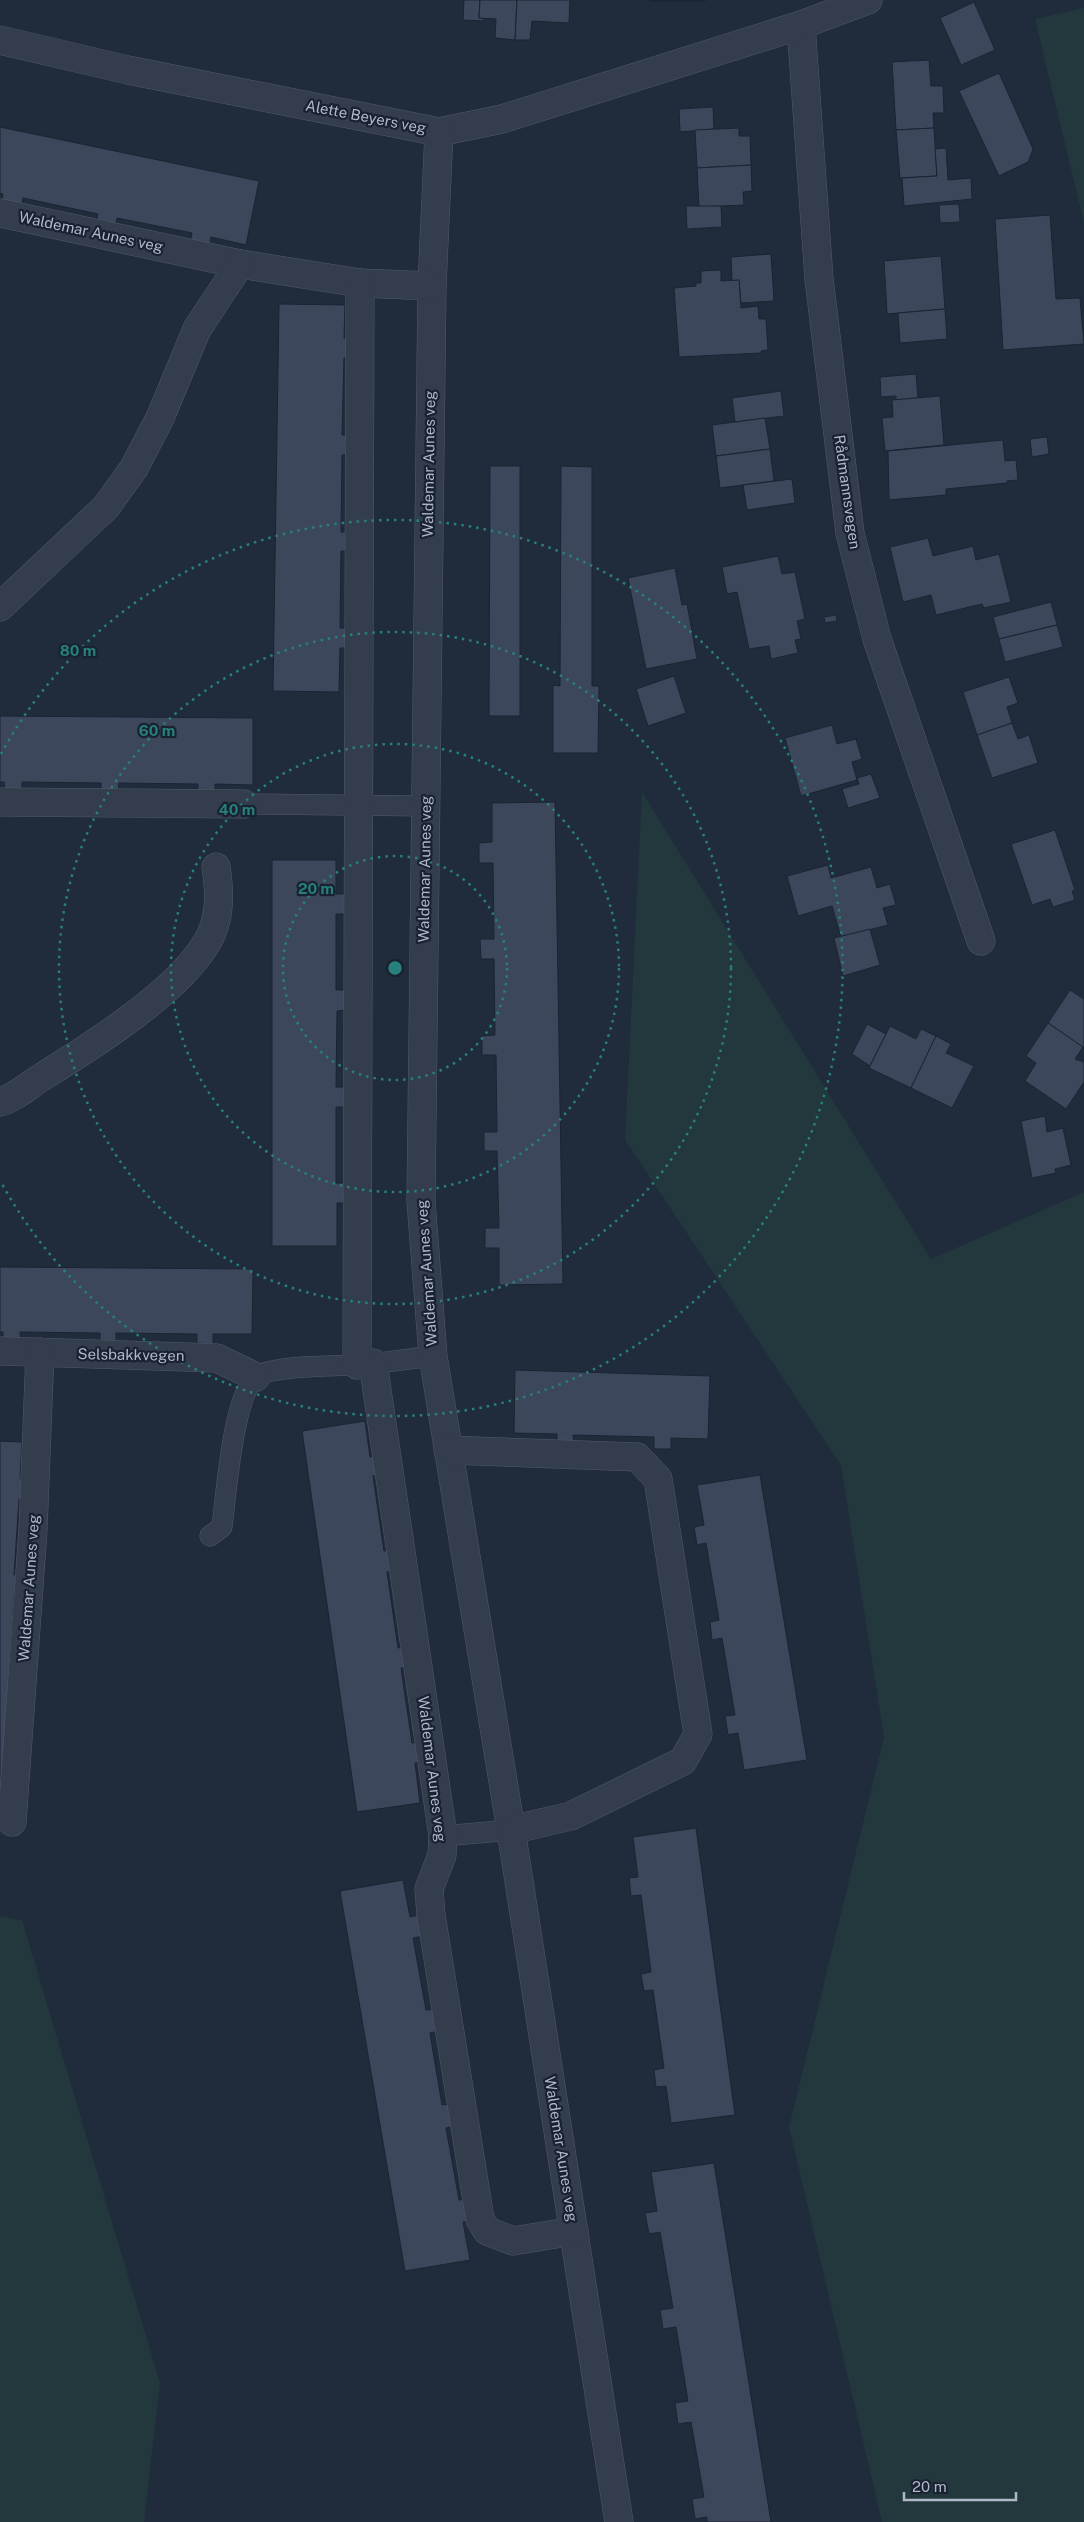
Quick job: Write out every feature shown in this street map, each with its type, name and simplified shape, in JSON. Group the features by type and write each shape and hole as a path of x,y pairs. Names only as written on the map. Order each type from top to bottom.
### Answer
{"street":[{"name":"Alette Beyers veg","path":"0,40 128,70 439,132 502,119 801,25 868,0"},
{"name":"Rådmannsvegen","path":"801,25 819,279 850,533 877,639 981,941"},
{"name":"Waldemar Aunes veg","path":"439,132 432,286 421,1201 433,1356 511,1830 619,2522"},
{"name":"Waldemar Aunes veg","path":"0,213 240,264 360,283 432,286"},
{"path":"0,607 106,507 134,468 160,418 197,330 240,264"},
{"name":"Waldemar Aunes veg","path":"360,283 357,806 365,1364 443,1836 442,1855 429,1889 430,1915 480,2219 487,2231 514,2241 574,2230"},
{"path":"0,802 244,804"},
{"path":"0,1102 101,1040 174,982 206,943 216,919 220,894 216,867"},
{"name":"Selsbakkvegen","path":"0,1352 217,1358 256,1377"},
{"name":"Waldemar Aunes veg","path":"12,1822 33,1530 40,1352"},
{"path":"448,1450 636,1457 658,1479 698,1734 682,1761 571,1816 511,1830"}],"lane":[{"path":"244,804 425,806"},
{"path":"210,1536 222,1527 234,1436 245,1392 256,1377 274,1370 365,1364 433,1356"},
{"path":"443,1836 511,1830"}],"green space":[{"path":"1084,8 1084,223 1035,19"},
{"path":"642,792 931,1259 1084,1192 1084,2522 882,2522 789,2127 884,1737 841,1465 625,1140"},
{"path":"0,1916 22,1920 160,2383 144,2522 0,2522"}],"building":[{"path":"464,0 480,0 479,18 484,18 483,21 463,20"},
{"path":"480,0 517,0 515,40 495,38 496,19 479,18"},
{"path":"517,0 570,0 569,23 532,21 530,40 515,40"},
{"path":"705,0 705,1 650,1"},
{"path":"974,2 995,50 961,65 940,18"},
{"path":"929,60 931,86 943,86 944,113 933,113 934,128 896,130 892,62"},
{"path":"999,73 1033,149 1028,162 999,176 959,91"},
{"path":"713,107 714,129 680,132 679,109"},
{"path":"0,127 259,181 246,245 211,237 209,248 190,244 192,233 117,218 115,228 96,224 98,214 23,198 21,208 1,204 3,194 0,193"},
{"path":"739,128 739,136 750,136 751,165 697,168 695,130"},
{"path":"934,128 937,176 900,178 896,130"},
{"path":"946,148 948,180 971,178 972,199 904,206 902,178 937,176 935,149"},
{"path":"751,165 752,191 743,192 744,205 699,207 697,168"},
{"path":"959,204 960,222 940,223 939,205"},
{"path":"686,206 721,206 722,227 687,229"},
{"path":"1050,215 1056,299 1080,298 1084,344 1003,350 995,219"},
{"path":"771,254 774,301 741,303 739,280 732,281 731,257"},
{"path":"941,256 945,309 887,314 884,261"},
{"path":"721,270 721,281 739,280 741,308 758,306 759,319 766,319 768,350 761,351 761,353 679,357 674,288 696,286 696,283 701,283 701,271"},
{"path":"279,304 345,305 344,338 355,339 355,358 344,358 342,435 354,435 354,455 342,455 341,532 352,532 352,552 341,551 340,628 351,628 350,648 340,648 339,692 273,691"},
{"path":"945,309 947,339 900,343 898,313"},
{"path":"916,374 918,398 896,400 896,396 881,397 880,377"},
{"path":"781,391 784,416 735,422 732,398"},
{"path":"940,396 944,445 885,451 882,418 893,417 892,400"},
{"path":"765,418 770,449 716,456 712,425"},
{"path":"1047,437 1049,454 1032,457 1030,439"},
{"path":"1003,440 1005,461 1016,460 1018,480 1007,481 1007,483 946,489 946,495 889,500 888,451"},
{"path":"770,449 774,481 720,488 716,456"},
{"path":"490,466 520,466 520,716 489,716"},
{"path":"561,466 592,467 592,686 599,686 598,753 553,753 553,685 560,686"},
{"path":"792,479 795,503 747,510 743,485"},
{"path":"928,538 933,556 973,546 976,560 999,554 1011,602 984,608 982,604 936,615 931,595 903,602 890,547"},
{"path":"778,556 782,574 795,572 805,619 797,621 801,639 795,640 798,653 771,659 769,646 749,649 737,592 727,594 722,567"},
{"path":"675,568 682,605 687,604 697,659 646,669 628,578"},
{"path":"1051,602 1057,625 999,639 993,617"},
{"path":"836,615 837,621 825,623 824,617"},
{"path":"1057,625 1063,647 1005,662 999,639"},
{"path":"674,676 686,713 648,726 636,689"},
{"path":"1009,677 1018,703 1007,707 1012,723 977,735 963,692"},
{"path":"0,716 253,718 253,785 215,784 215,794 198,794 198,784 119,783 118,792 101,792 101,783 22,782 22,792 5,791 4,782 0,782"},
{"path":"1012,723 1018,739 1029,735 1038,763 992,778 977,735"},
{"path":"832,725 837,744 856,739 862,759 852,762 857,780 801,796 785,738"},
{"path":"871,774 880,798 848,808 842,789 859,784 857,778"},
{"path":"555,802 563,1284 499,1285 499,1248 485,1248 485,1228 499,1228 497,1151 484,1151 484,1132 497,1132 496,1055 482,1055 482,1036 495,1035 494,959 481,959 480,939 494,939 493,863 479,863 479,843 492,842 492,803"},
{"path":"1055,830 1075,890 1072,891 1075,900 1053,907 1050,899 1032,905 1011,844"},
{"path":"272,860 336,860 336,894 348,894 348,914 336,914 336,990 348,990 347,1010 337,1011 336,1087 348,1087 348,1107 336,1107 336,1183 348,1183 348,1203 337,1203 337,1246 272,1246"},
{"path":"828,865 831,878 871,867 877,888 890,884 896,905 883,908 888,925 841,937 832,906 798,916 787,876"},
{"path":"870,929 880,965 843,976 834,938"},
{"path":"1070,990 1084,999 1084,1048 1048,1023"},
{"path":"1048,1023 1083,1047 1075,1059 1084,1062 1084,1082 1066,1109 1025,1081 1036,1063 1026,1056"},
{"path":"867,1024 886,1034 870,1066 852,1054"},
{"path":"890,1026 916,1039 921,1029 936,1036 911,1088 869,1068"},
{"path":"936,1036 951,1044 946,1053 974,1066 952,1108 911,1088"},
{"path":"1045,1116 1047,1132 1063,1128 1071,1165 1055,1169 1056,1173 1032,1178 1021,1121"},
{"path":"0,1267 253,1269 252,1334 213,1334 213,1344 197,1343 197,1334 116,1333 116,1343 100,1342 100,1333 20,1332 21,1341 3,1341 3,1332 0,1332"},
{"path":"515,1370 710,1376 708,1439 671,1438 671,1449 654,1449 654,1437 573,1435 574,1446 557,1446 557,1434 514,1433"},
{"path":"365,1421 370,1457 382,1455 385,1475 373,1476 384,1551 395,1550 398,1570 387,1572 398,1648 409,1646 412,1666 401,1668 412,1743 423,1742 426,1761 415,1763 420,1803 357,1812 302,1431"},
{"path":"0,1441 22,1442 20,1479 30,1479 29,1500 19,1499 14,1575 24,1575 22,1596 14,1595 9,1673 16,1673 0,1818"},
{"path":"760,1475 807,1760 744,1770 738,1733 728,1735 725,1716 735,1715 722,1638 712,1640 710,1622 719,1620 706,1543 697,1545 694,1527 704,1525 697,1485"},
{"path":"696,1828 735,2115 671,2123 666,2086 656,2087 654,2070 664,2068 653,1990 644,1991 641,1974 651,1972 641,1895 631,1896 629,1878 638,1877 633,1837"},
{"path":"403,1880 410,1917 419,1915 423,1936 413,1938 426,2010 435,2009 439,2031 430,2033 442,2105 452,2104 456,2126 446,2128 459,2200 468,2199 472,2221 463,2222 470,2260 405,2271 340,1891"},
{"path":"714,2163 771,2522 707,2522 707,2517 695,2519 692,2499 704,2497 691,2422 678,2424 675,2403 688,2401 676,2327 663,2329 660,2310 673,2308 660,2232 649,2234 645,2213 657,2211 651,2172"}]}
